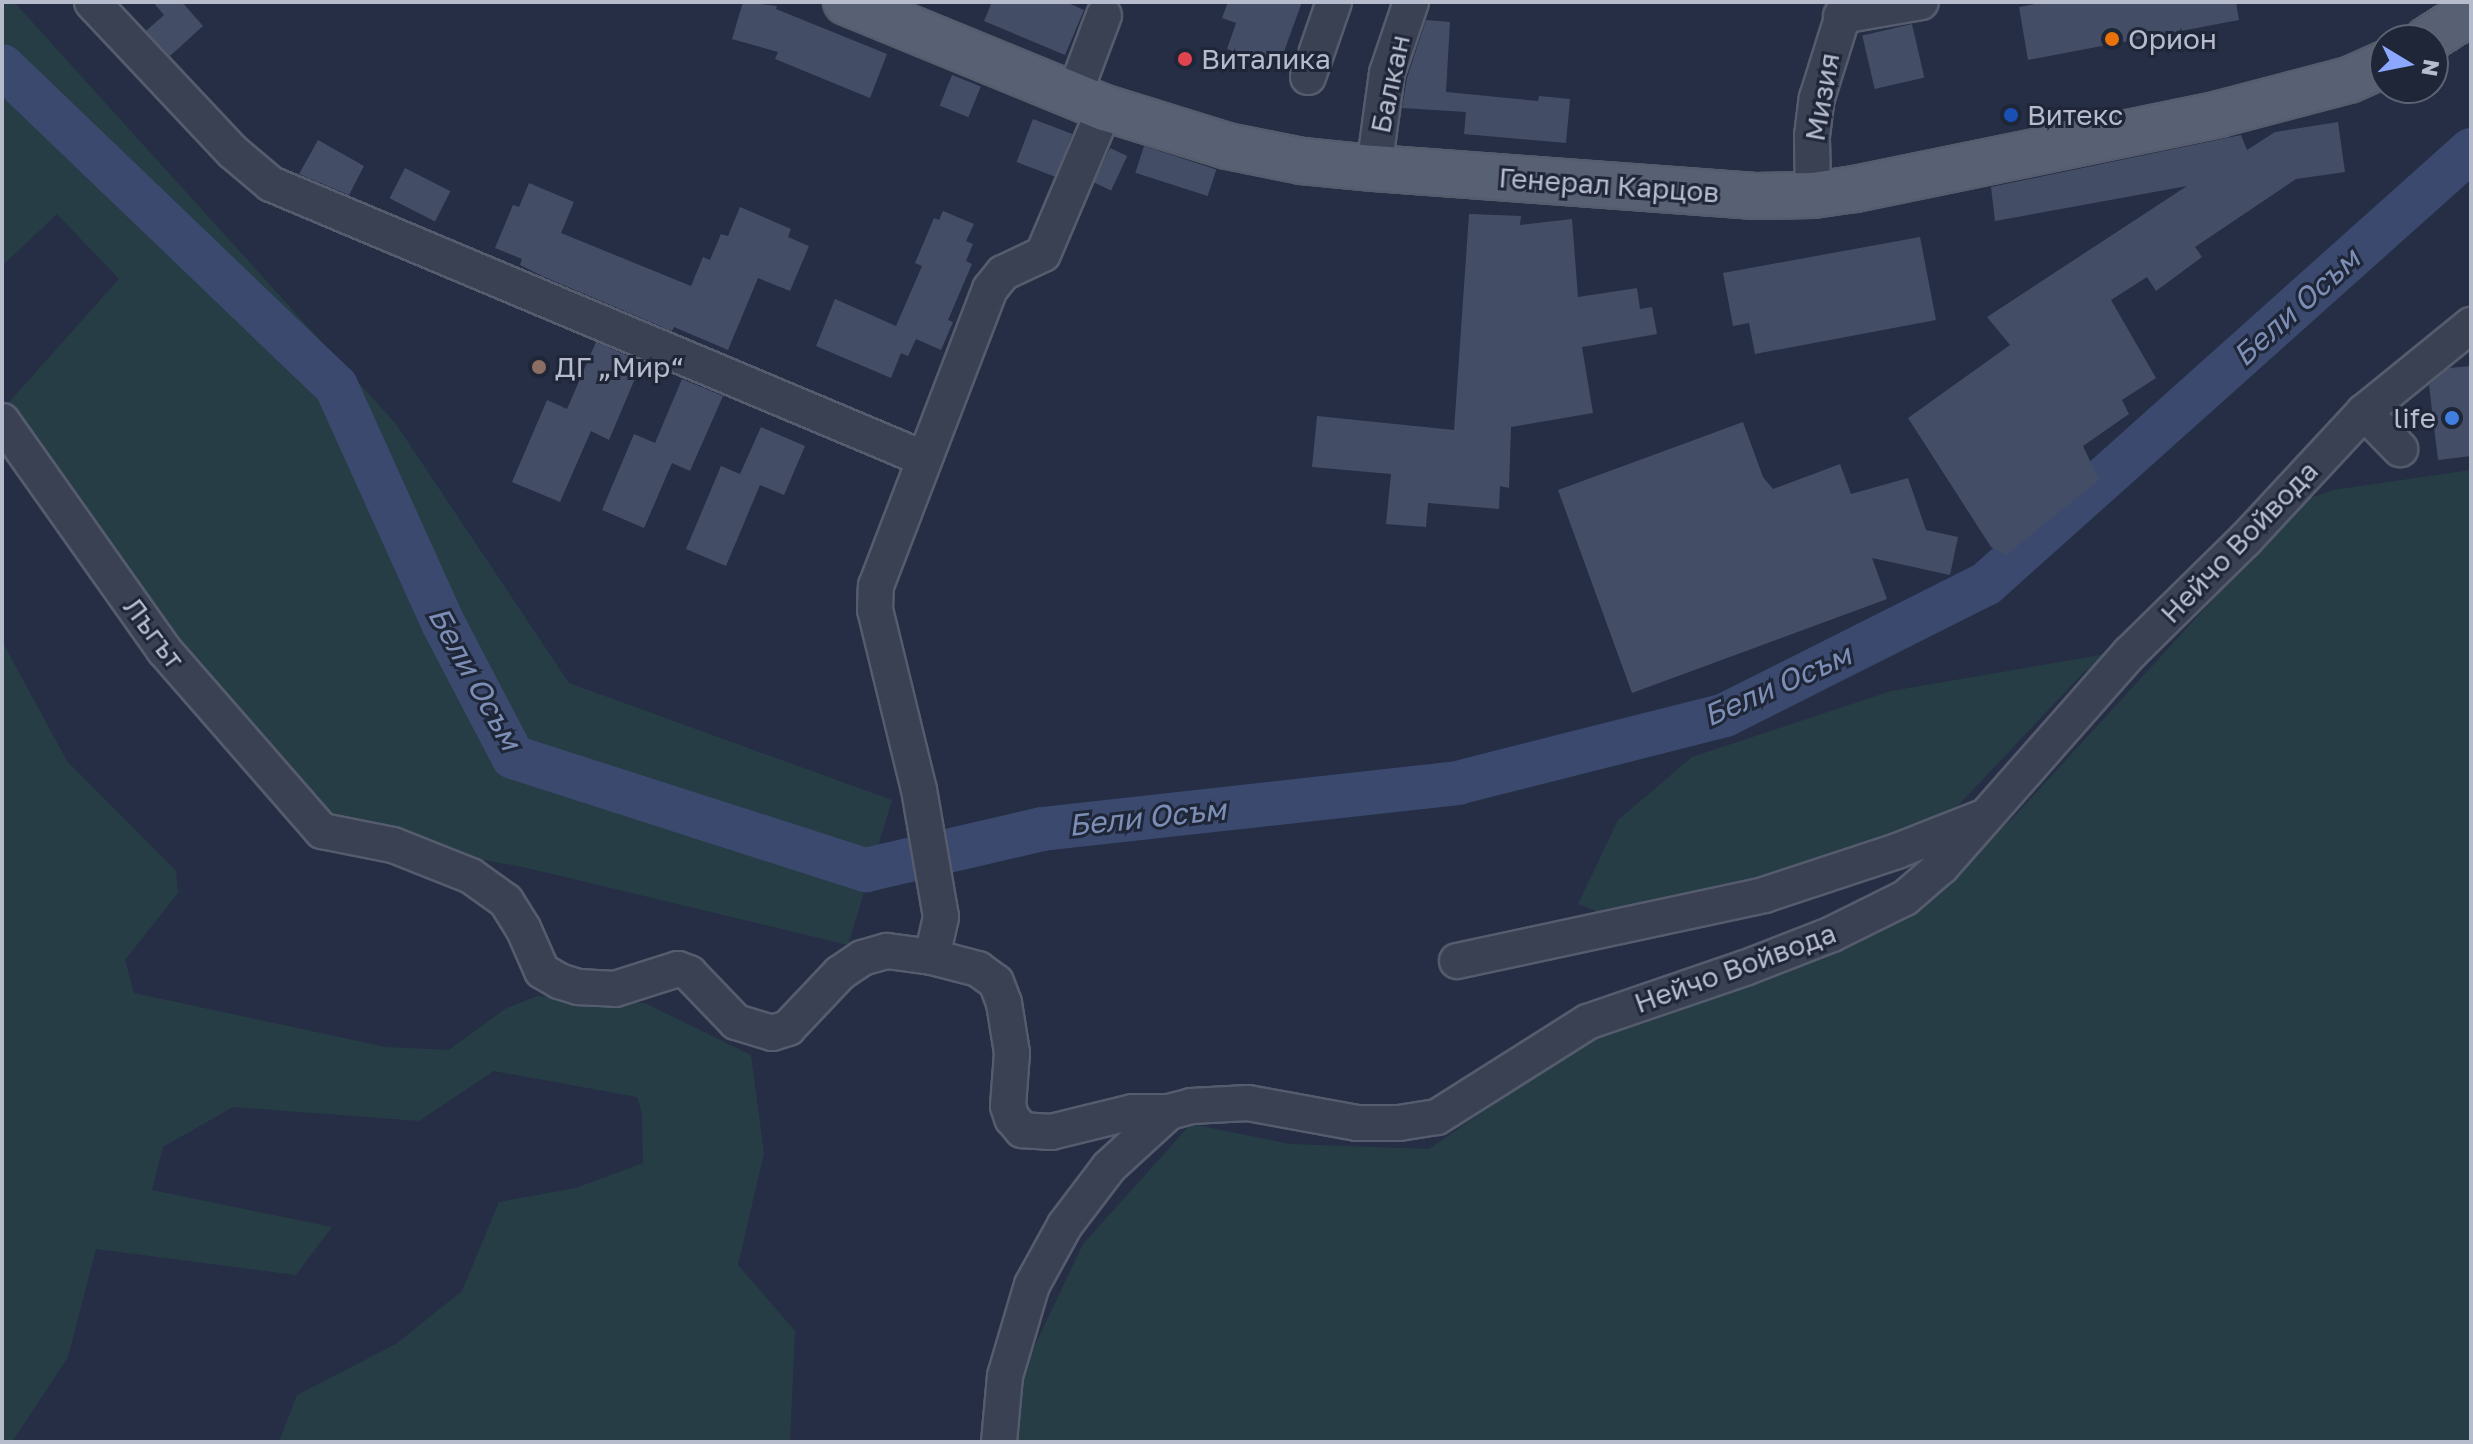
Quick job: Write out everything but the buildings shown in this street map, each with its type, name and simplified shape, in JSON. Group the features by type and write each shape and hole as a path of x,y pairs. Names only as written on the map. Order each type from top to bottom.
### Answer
{"main road":[{"name":"Генерал Карцов","path":"846,2 1090,101 1227,146 1302,161 1374,168 1755,196 1813,195 2269,103 2369,71"}],"street":[{"path":"92,2 233,152 271,184 925,459"},
{"path":"1308,77 1334,2"},
{"name":"Балкан","path":"1374,168 1387,73 1411,2"},
{"path":"1844,9 1921,2"},
{"name":"Мизия","path":"1813,195 1812,136 1817,98 1844,9"},
{"path":"932,957 941,917 891,665 875,610 876,586 990,289 1003,273 1043,254 1090,101 1104,15"},
{"name":"Нейчо Войвода","path":"932,957 978,969 996,982 1004,1003 1012,1053 1008,1106 1012,1118 1022,1130 1051,1132 1133,1112 1169,1112 1191,1106 1248,1103 1357,1123 1399,1123 1437,1117 1587,1022 1774,957 1832,934 1905,898 1942,866 2130,653 2245,540 2364,412 2471,325"},
{"path":"2364,412 2400,449"},
{"name":"Лъгът","path":"2,421 164,650 322,831 393,845 471,876 506,901 523,928 542,971 559,981 579,987 615,989 678,969 689,973 736,1022 772,1033 788,1028 840,973 862,958 887,951 932,957"},
{"path":"1457,961 1764,895 1897,851 1989,815"},
{"path":"999,1442 1005,1376 1032,1285 1065,1225 1109,1167 1169,1112"}],"shaded area":[{"path":"2,2 14,2 396,424 569,683 892,800 848,945 523,867 322,831 2,410 119,279 57,214 2,266"},
{"path":"2471,470 2471,1442 1018,1442 1020,1377 1083,1244 1191,1124 1290,1144 1429,1149 1594,1035 1700,1002 1893,916 2012,819 2303,501 2333,490"},
{"path":"2,641 67,761 176,871 178,893 125,960 134,993 386,1047 449,1050 505,1009 537,996 645,1003 751,1055 764,1153 738,1265 795,1331 790,1442 279,1442 297,1395 396,1344 462,1291 499,1202 576,1188 643,1163 642,1114 637,1097 494,1071 419,1121 233,1107 163,1147 152,1190 332,1227 296,1275 96,1249 68,1357 12,1442 2,1442"},
{"path":"2112,653 2083,673 1918,848 1604,914 1578,904 1618,820 1692,757 1891,691"}],"waterway":[{"name":"Бели Осъм","path":"2,66 336,386 443,623 513,757 866,870 1042,829 1457,783 1725,715 1986,584 2471,150"}],"place":[{"name":"Орион","path":"2112,39"},
{"name":"Виталика","path":"1185,59"},
{"name":"Витекс","path":"2011,115"},
{"name":"ДГ „Мир“","path":"539,367"},
{"name":"life","path":"2452,418"}]}
